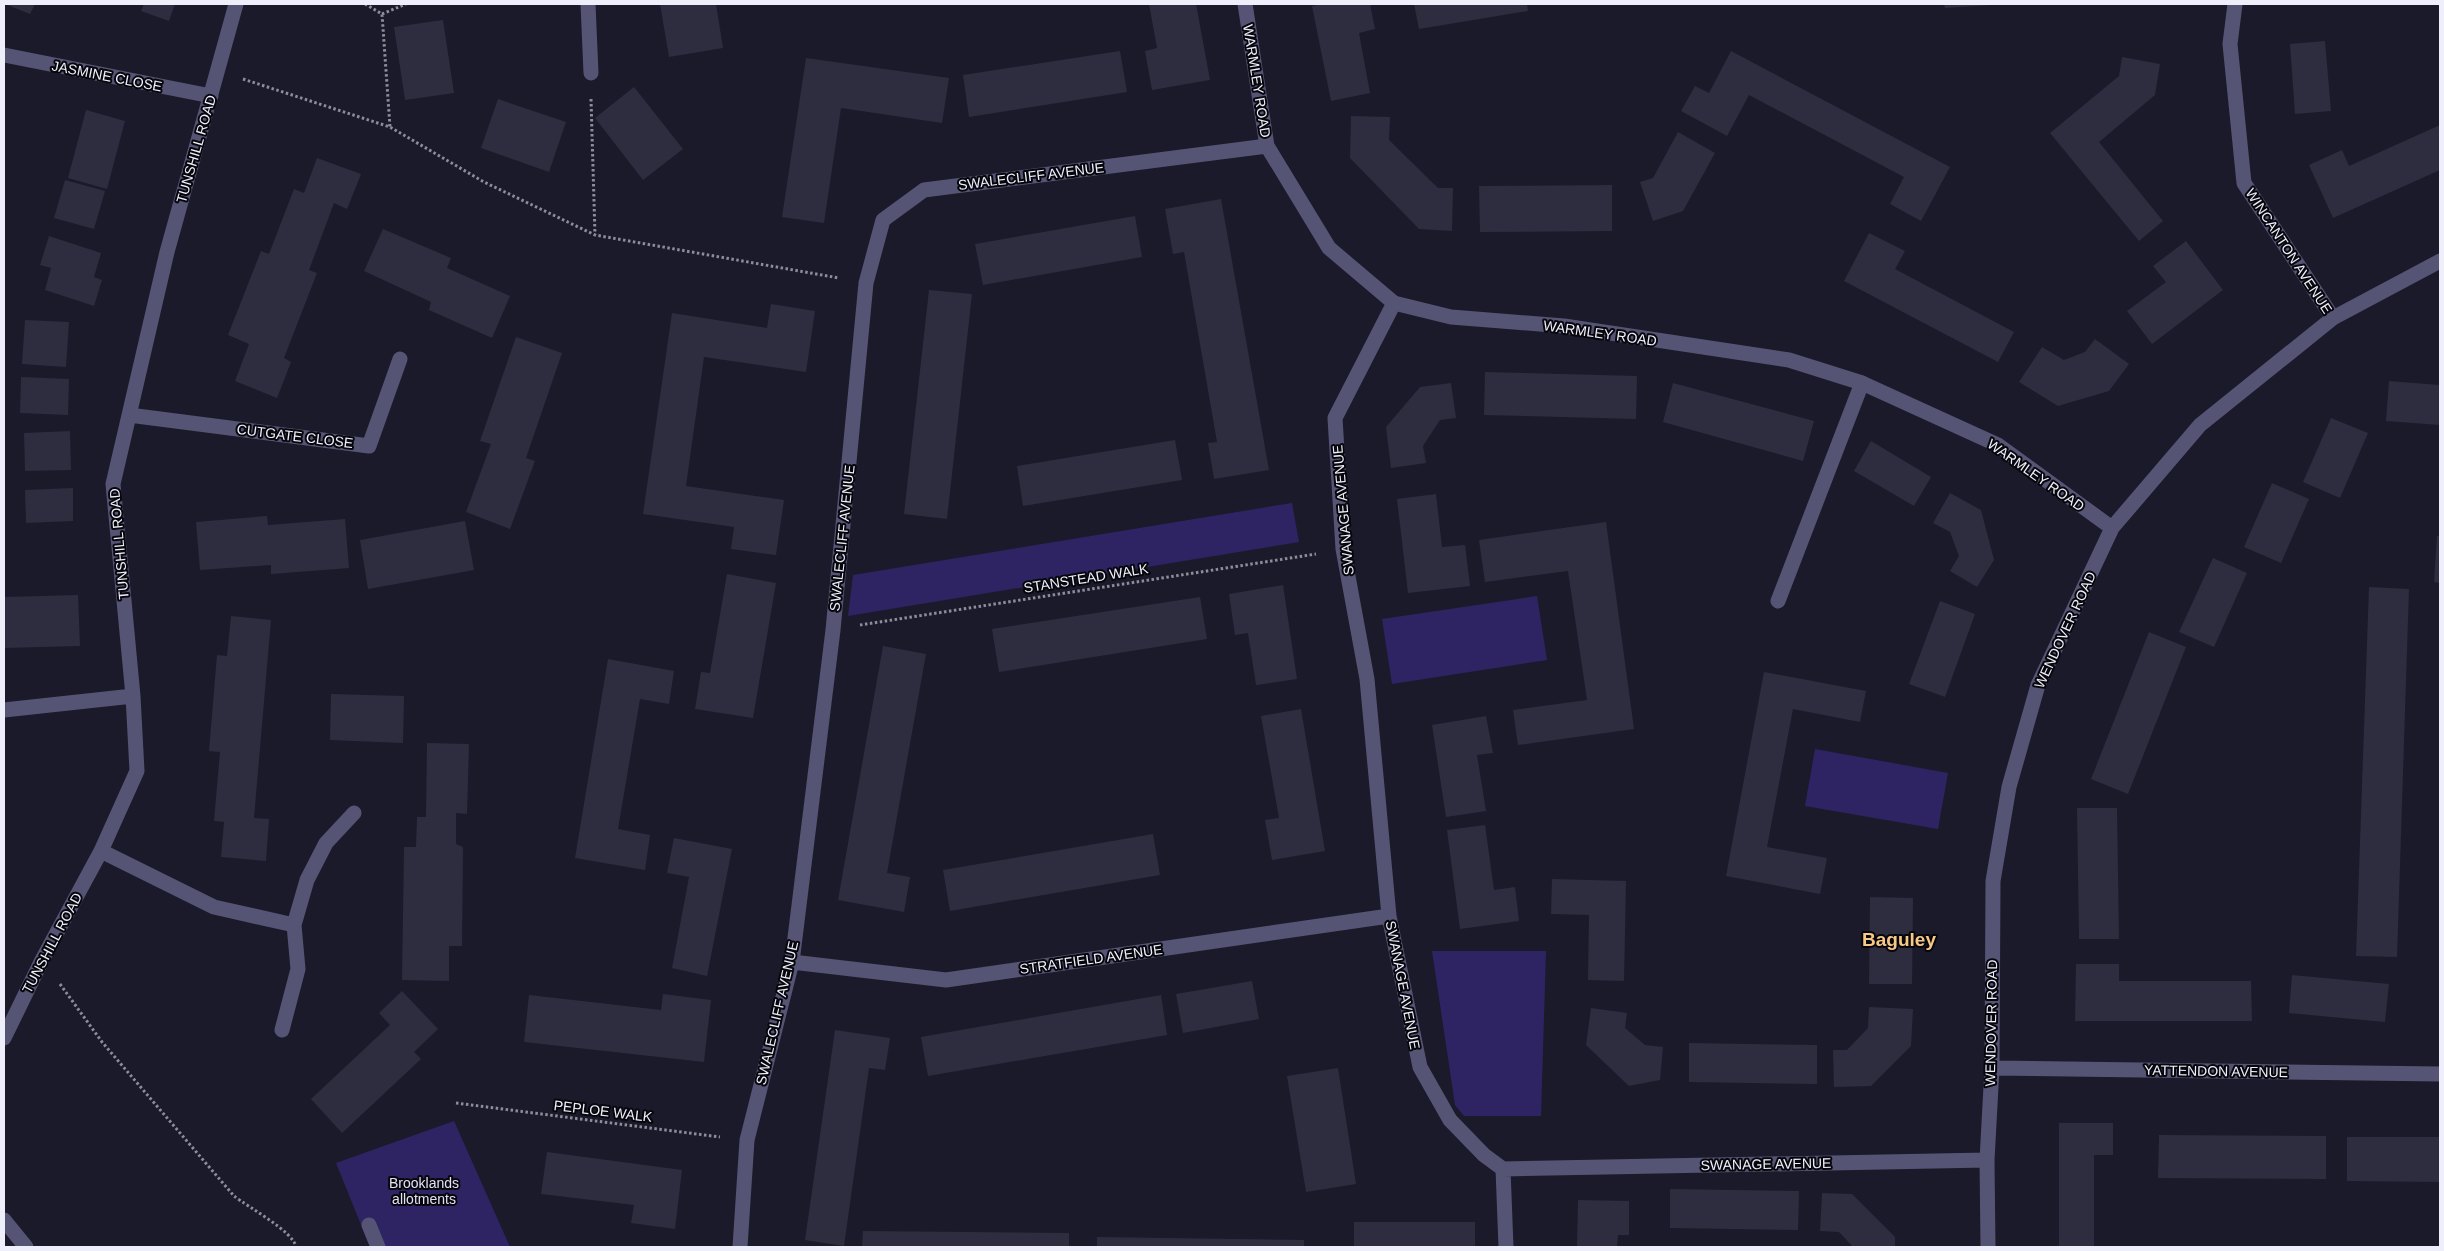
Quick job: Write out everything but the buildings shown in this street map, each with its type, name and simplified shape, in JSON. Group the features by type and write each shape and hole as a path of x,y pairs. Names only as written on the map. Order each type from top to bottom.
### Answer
{"street":[{"name":"TUNSHILL ROAD","path":"4,1038 42,960 101,851 137,771 133,696 113,484 167,252 236,4"},
{"path":"588,4 591,73"},
{"name":"WARMLEY ROAD","path":"1245,4 1267,146 1329,248 1394,303 1451,317 1564,326 1789,360 1862,383 1998,445 2112,528"},
{"name":"WINCANTON AVENUE","path":"2235,4 2230,44 2244,184 2333,318"},
{"name":"JASMINE CLOSE","path":"4,55 211,96"},
{"name":"SWALECLIFF AVENUE","path":"740,1247 748,1140 792,962 833,630 866,283 883,220 924,190 1267,146"},
{"name":"WENDOVER ROAD","path":"1988,1247 1987,1160 1992,1068 1993,880 2010,787 2038,685 2112,528 2200,426 2333,318 2440,261"},
{"name":"SWANAGE AVENUE","path":"1394,303 1335,418 1343,549 1367,679 1389,916 1420,1067 1450,1120 1484,1155 1503,1169 1987,1160"},
{"name":"CUTGATE CLOSE","path":"129,415 369,446 400,359"},
{"path":"1778,601 1862,383"},
{"path":"4,710 133,696"},
{"path":"282,1030 298,969 294,925 307,880 326,843 354,813"},
{"path":"101,851 214,907 294,925"},
{"name":"STRATFIELD AVENUE","path":"792,962 946,980 1389,916"},
{"name":"YATTENDON AVENUE","path":"1992,1068 2440,1074"},
{"path":"1503,1169 1506,1247"},
{"path":"4,1220 26,1247"},
{"path":"369,1225 378,1247"}],"path":[{"path":"365,4 382,14"},
{"path":"382,14 406,4"},
{"path":"382,14 390,127"},
{"path":"218,70 298,99 390,127 484,182 595,236 866,283"},
{"path":"591,73 595,236"},
{"name":"STANSTEAD WALK","path":"833,630 1343,549"},
{"path":"42,960 102,1042 234,1196 260,1216 278,1225 295,1241 296,1247"},
{"name":"PEPLOE WALK","path":"456,1103 748,1140"}],"green space":[{"path":"1292,503 1299,542 848,616 853,575"},
{"path":"1537,596 1547,660 1392,684 1382,619"},
{"path":"1815,749 1948,773 1938,829 1805,806"},
{"path":"1432,951 1546,951 1541,1116 1464,1116 1455,1105"},
{"name":"Brooklands allotments","path":"454,1121 510,1247 370,1247 336,1163"}],"district":[{"name":"Baguley","path":"1899,939"}]}
